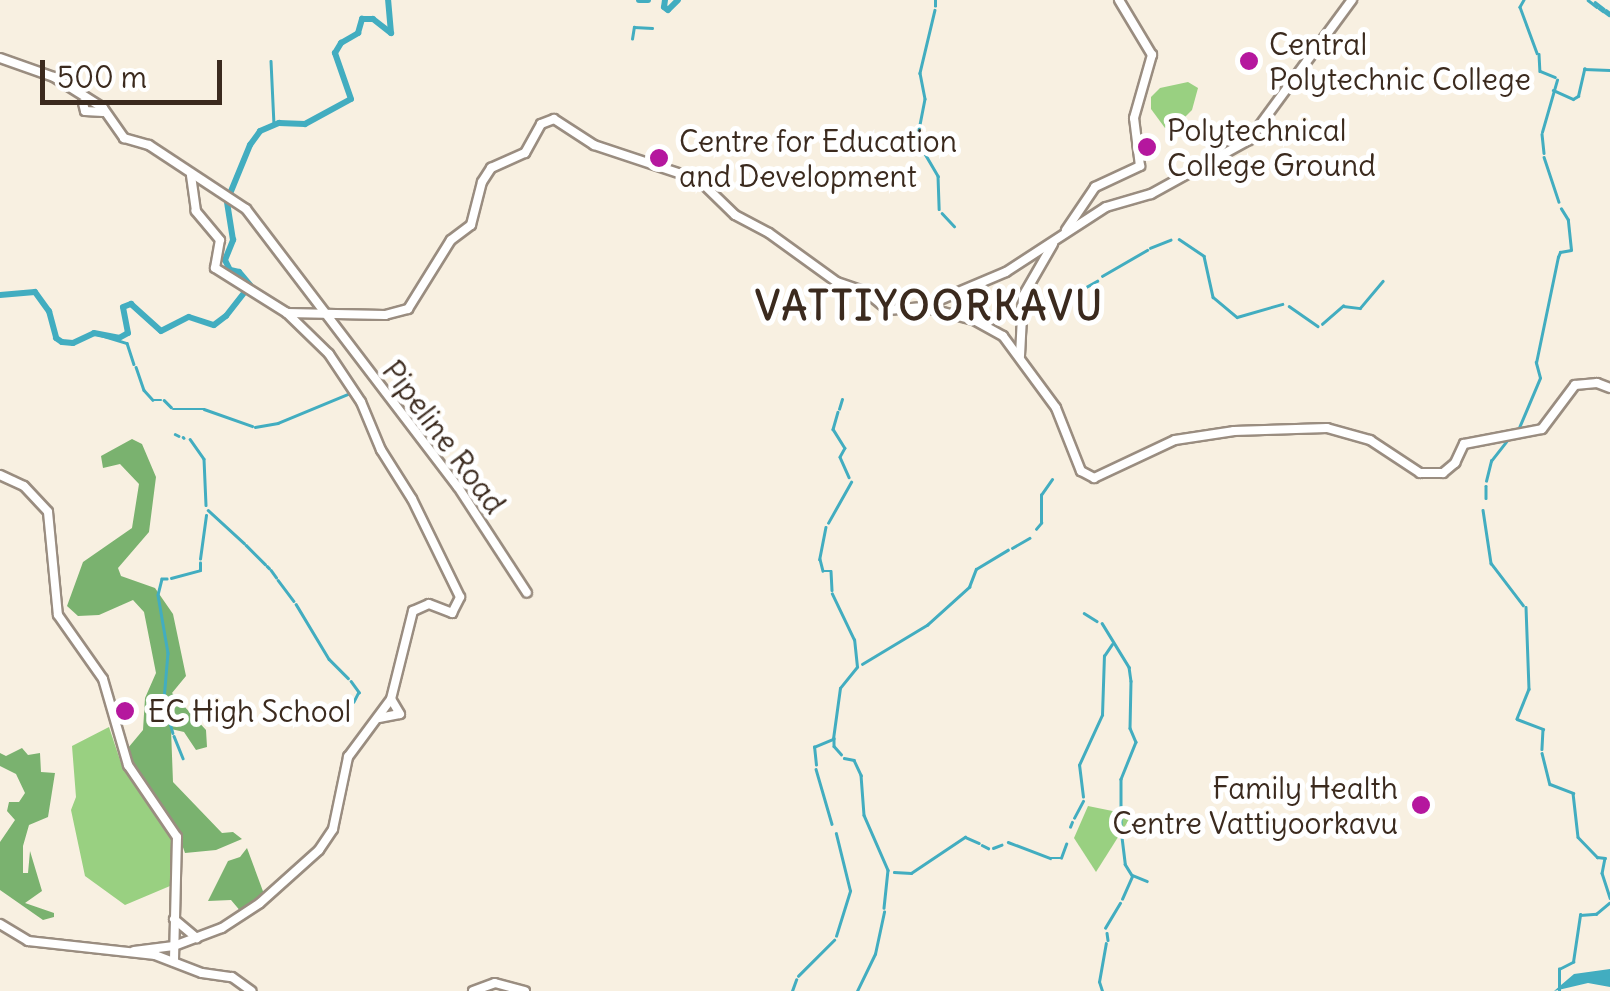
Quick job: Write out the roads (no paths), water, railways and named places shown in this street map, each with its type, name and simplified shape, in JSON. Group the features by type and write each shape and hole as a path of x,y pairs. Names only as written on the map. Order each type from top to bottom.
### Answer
{"main road":[{"path":"1020,356 1024,296 1037,266 1095,188 1132,174 1140,166 1134,123 1152,55 1119,0"},
{"path":"287,312 385,315 408,309 451,240 470,226 482,182 491,168 525,153 542,124 554,119 594,144 699,180 735,215 769,233 837,282 866,292 888,310 923,307 1006,272 1106,208 1152,194 1249,140 1352,0"},
{"path":"0,59 54,77 95,107 127,143 152,148 192,174 196,211 218,233 215,268 287,312 322,344 361,402 380,450 412,499 460,592 458,606 452,613 429,604 414,611 390,698 348,757 334,829 319,850 260,904 198,938 174,946 134,951"},
{"name":"Pipeline Road","path":"192,174 239,204 458,487 527,592"},
{"path":"923,307 996,331 1020,356 1059,413 1080,468 1097,478 1154,446 1175,440 1234,430 1327,428 1370,440 1420,473 1443,474 1455,464 1464,444 1542,429 1575,385 1597,383 1610,388"},
{"path":"0,475 24,486 48,513 58,615 103,679 128,765 177,836 180,852 174,962"},
{"path":"379,718 400,714 390,698"},
{"path":"174,918 198,938"},
{"path":"0,924 28,940 134,951 202,973 232,977 251,991"},
{"path":"474,991 495,983 525,991"}],"water":[{"path":"1610,969 1610,987 1588,983 1554,991 1574,974"}],"waterway":[{"path":"0,295 35,292 49,311 56,338 62,342 73,343 94,333 119,338 128,333 123,307 131,304 161,331 189,317 214,325 226,316 250,285 239,272 230,270 225,260 233,240 227,201 250,145 260,131 279,123 305,124 351,99 335,53 341,43 358,33 362,19 373,19 391,33 388,0"},
{"path":"639,0 648,0"},
{"path":"665,0 668,10 678,0"},
{"path":"935,0 935,6"},
{"path":"1524,0 1520,7 1537,53"},
{"path":"1588,0 1597,7"},
{"path":"1595,2 1604,9"},
{"path":"1599,8 1603,11"},
{"path":"935,10 920,73 925,99 917,140 938,176 939,209"},
{"path":"1606,10 1610,13"},
{"path":"1605,12 1609,15"},
{"path":"632,39 634,27 652,28"},
{"path":"1539,54 1540,71 1555,77"},
{"path":"271,61 274,125"},
{"path":"1553,90 1573,99 1578,96 1584,69 1610,70"},
{"path":"1542,132 1557,80"},
{"path":"1542,134 1544,153"},
{"path":"1544,157 1559,202"},
{"path":"1518,430 1540,378 1536,363 1558,257 1560,252 1571,250 1568,220 1561,209"},
{"path":"942,213 954,226"},
{"path":"1179,239 1204,256 1213,297 1237,317 1282,304"},
{"path":"1150,248 1170,240"},
{"path":"1102,276 1147,250"},
{"path":"1077,292 1097,281"},
{"path":"1322,324 1343,306 1360,308 1383,281"},
{"path":"1289,306 1318,326"},
{"path":"94,333 127,343 134,364"},
{"path":"136,367 144,390 153,400 161,400"},
{"path":"255,427 278,423 348,394"},
{"path":"839,409 842,399"},
{"path":"164,400 171,407"},
{"path":"173,409 204,409 252,426"},
{"path":"838,412 833,429 845,448 840,457 849,477"},
{"path":"175,434 179,436"},
{"path":"1486,481 1491,461 1510,437"},
{"path":"190,439 204,459 206,505"},
{"path":"1036,529 1041,523 1041,495 1052,479"},
{"path":"828,523 851,482"},
{"path":"1486,486 1486,498"},
{"path":"208,510 244,543"},
{"path":"1483,510 1491,563 1523,605"},
{"path":"200,559 206,515"},
{"path":"826,527 820,559 823,571 831,571 832,590"},
{"path":"1012,548 1029,538"},
{"path":"246,545 265,564"},
{"path":"862,664 927,625 969,587 976,569 1008,550"},
{"path":"171,578 200,570 200,563"},
{"path":"271,570 276,577"},
{"path":"167,579 162,579 158,595 168,653 164,700 173,733"},
{"path":"278,580 294,601"},
{"path":"816,765 814,747 833,739 840,688 857,667 854,640 832,594"},
{"path":"296,604 329,659 348,678"},
{"path":"1526,607 1529,689 1517,719 1543,729 1542,749"},
{"path":"1084,613 1097,621"},
{"path":"1102,623 1129,667 1130,728 1136,742 1121,779 1121,829 1125,864 1132,875 1147,881"},
{"path":"1083,797 1079,765 1102,715 1104,656 1112,644"},
{"path":"351,681 359,692 354,702"},
{"path":"174,736 183,758"},
{"path":"834,738 834,746 841,754"},
{"path":"1542,753 1550,784 1573,793 1578,837 1597,857 1605,858 1602,873 1610,898"},
{"path":"844,758 854,760 861,775 864,815 888,870 884,908"},
{"path":"816,769 832,824"},
{"path":"1074,818 1083,801"},
{"path":"1070,827 1072,822"},
{"path":"836,834 850,891 836,936"},
{"path":"894,872 911,873 965,837 979,843"},
{"path":"1008,842 1050,858 1061,858 1066,844"},
{"path":"982,845 988,848"},
{"path":"993,848 1001,845"},
{"path":"1122,899 1132,877"},
{"path":"1105,928 1120,903"},
{"path":"1559,991 1559,969 1573,962 1580,915 1596,914 1609,903"},
{"path":"857,991 875,954 884,912"},
{"path":"1107,933 1108,940"},
{"path":"798,976 834,940"},
{"path":"1102,991 1099,982 1106,944"},
{"path":"792,991 796,980"}],"place":[{"name":"Central Polytechnic College","path":"1249,61"},
{"name":"Polytechnical College Ground","path":"1147,147"},
{"name":"Centre for Education and Development","path":"659,158"},
{"name":"EC High School","path":"125,711"},
{"name":"Family Health Centre Vattiyoorkavu","path":"1421,805"}],"district":[{"name":"VATTIYOORKAVU","path":"930,306"}]}
